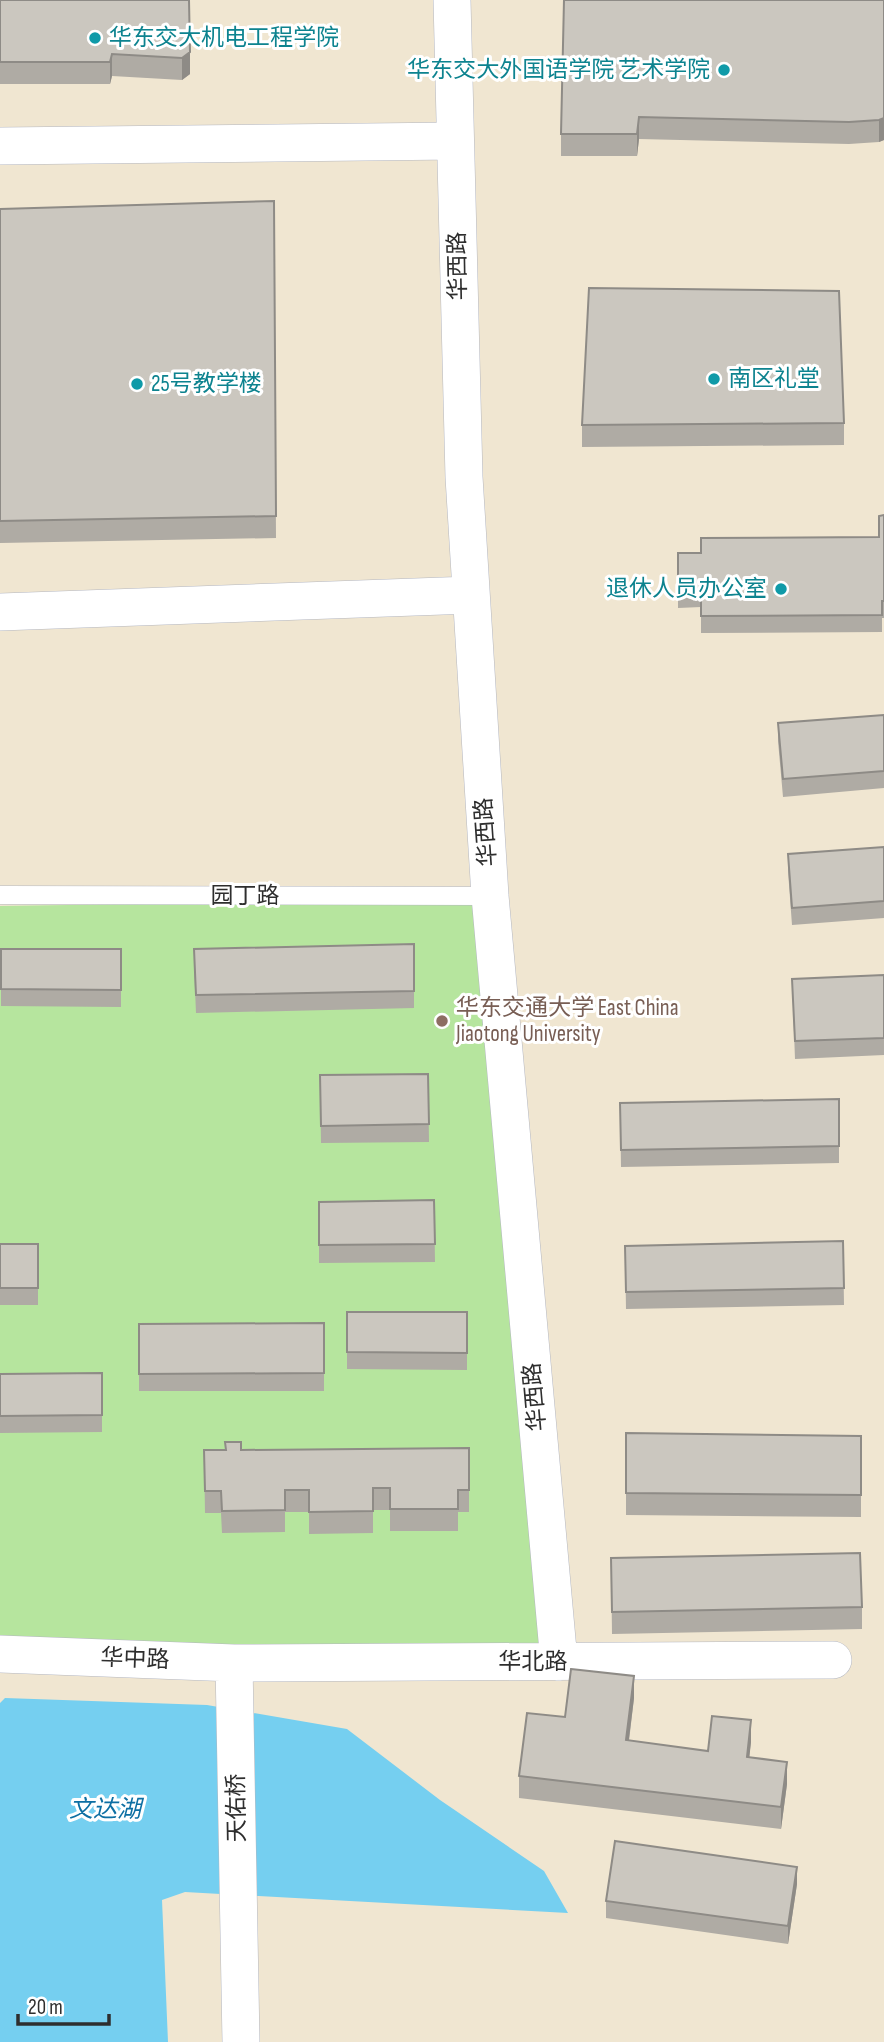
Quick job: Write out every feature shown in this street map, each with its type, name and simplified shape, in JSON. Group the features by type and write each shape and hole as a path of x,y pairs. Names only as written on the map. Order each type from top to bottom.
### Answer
{"street":[{"name":"华西路","path":"452,0 464,477 490,896 559,1662"},
{"path":"0,146 455,141"},
{"path":"0,612 471,595"},
{"name":"华中路","path":"0,1654 234,1663"},
{"name":"华北路","path":"234,1663 833,1660"},
{"name":"天佑桥","path":"234,1663 241,2042"}],"lane":[{"name":"园丁路","path":"0,895 490,896"}],"shaded area":[{"name":"华东交通大学 East China Jiaotong University","path":"0,0 884,0 884,2042 0,2042"}],"green space":[{"path":"487,899 551,1652 0,1646 0,906"}],"water":[{"name":"文达湖","path":"5,1698 207,1705 347,1729 440,1800 544,1871 568,1913 185,1892 162,1900 168,2042 0,2042 0,1703"}],"building":[{"name":"华东交大机电工程学院","path":"0,0 189,0 190,52 182,58 112,54 110,62 0,62"},
{"name":"华东交大外国语学院 艺术学院","path":"564,0 884,0 884,118 849,122 639,117 637,134 561,134"},
{"name":"25号教学楼","path":"274,201 276,516 0,521 0,209"},
{"name":"南区礼堂","path":"589,288 839,291 844,423 582,425"},
{"name":"退休人员办公室","path":"884,515 882,615 701,616 701,590 678,591 678,553 701,553 701,538 879,537 879,516"},
{"path":"884,715 884,771 783,779 778,723"},
{"path":"884,847 884,901 792,908 788,854"},
{"path":"414,944 414,991 196,995 194,949"},
{"path":"1,949 121,949 121,990 1,989"},
{"path":"884,975 884,1038 795,1041 792,979"},
{"path":"428,1074 429,1124 321,1126 320,1075"},
{"path":"839,1099 839,1146 621,1150 620,1103"},
{"path":"434,1200 435,1244 319,1245 319,1202"},
{"path":"843,1241 844,1288 626,1292 625,1246"},
{"path":"0,1244 38,1244 38,1288 0,1288"},
{"path":"347,1312 467,1312 467,1353 347,1352"},
{"path":"324,1323 324,1373 139,1374 139,1324"},
{"path":"102,1373 102,1415 0,1416 0,1374"},
{"path":"626,1433 861,1436 861,1495 626,1493"},
{"path":"225,1442 241,1442 241,1450 469,1448 469,1490 458,1490 458,1509 390,1509 390,1488 373,1488 373,1511 309,1512 309,1490 285,1490 285,1510 222,1511 221,1491 205,1491 204,1450 226,1450"},
{"path":"860,1553 862,1607 612,1612 611,1558"},
{"path":"571,1669 634,1676 626,1740 708,1751 712,1716 751,1720 747,1757 787,1762 781,1807 519,1776 527,1713 565,1717"},
{"path":"615,1841 797,1867 788,1926 606,1901"}],"place":[{"name":"华东交大机电工程学院","path":"95,38"},
{"name":"华东交大外国语学院 艺术学院","path":"724,70"},
{"name":"南区礼堂","path":"714,379"},
{"name":"25号教学楼","path":"137,384"},
{"name":"退休人员办公室","path":"781,589"},
{"name":"华东交通大学 East China Jiaotong University","path":"442,1021"}]}
